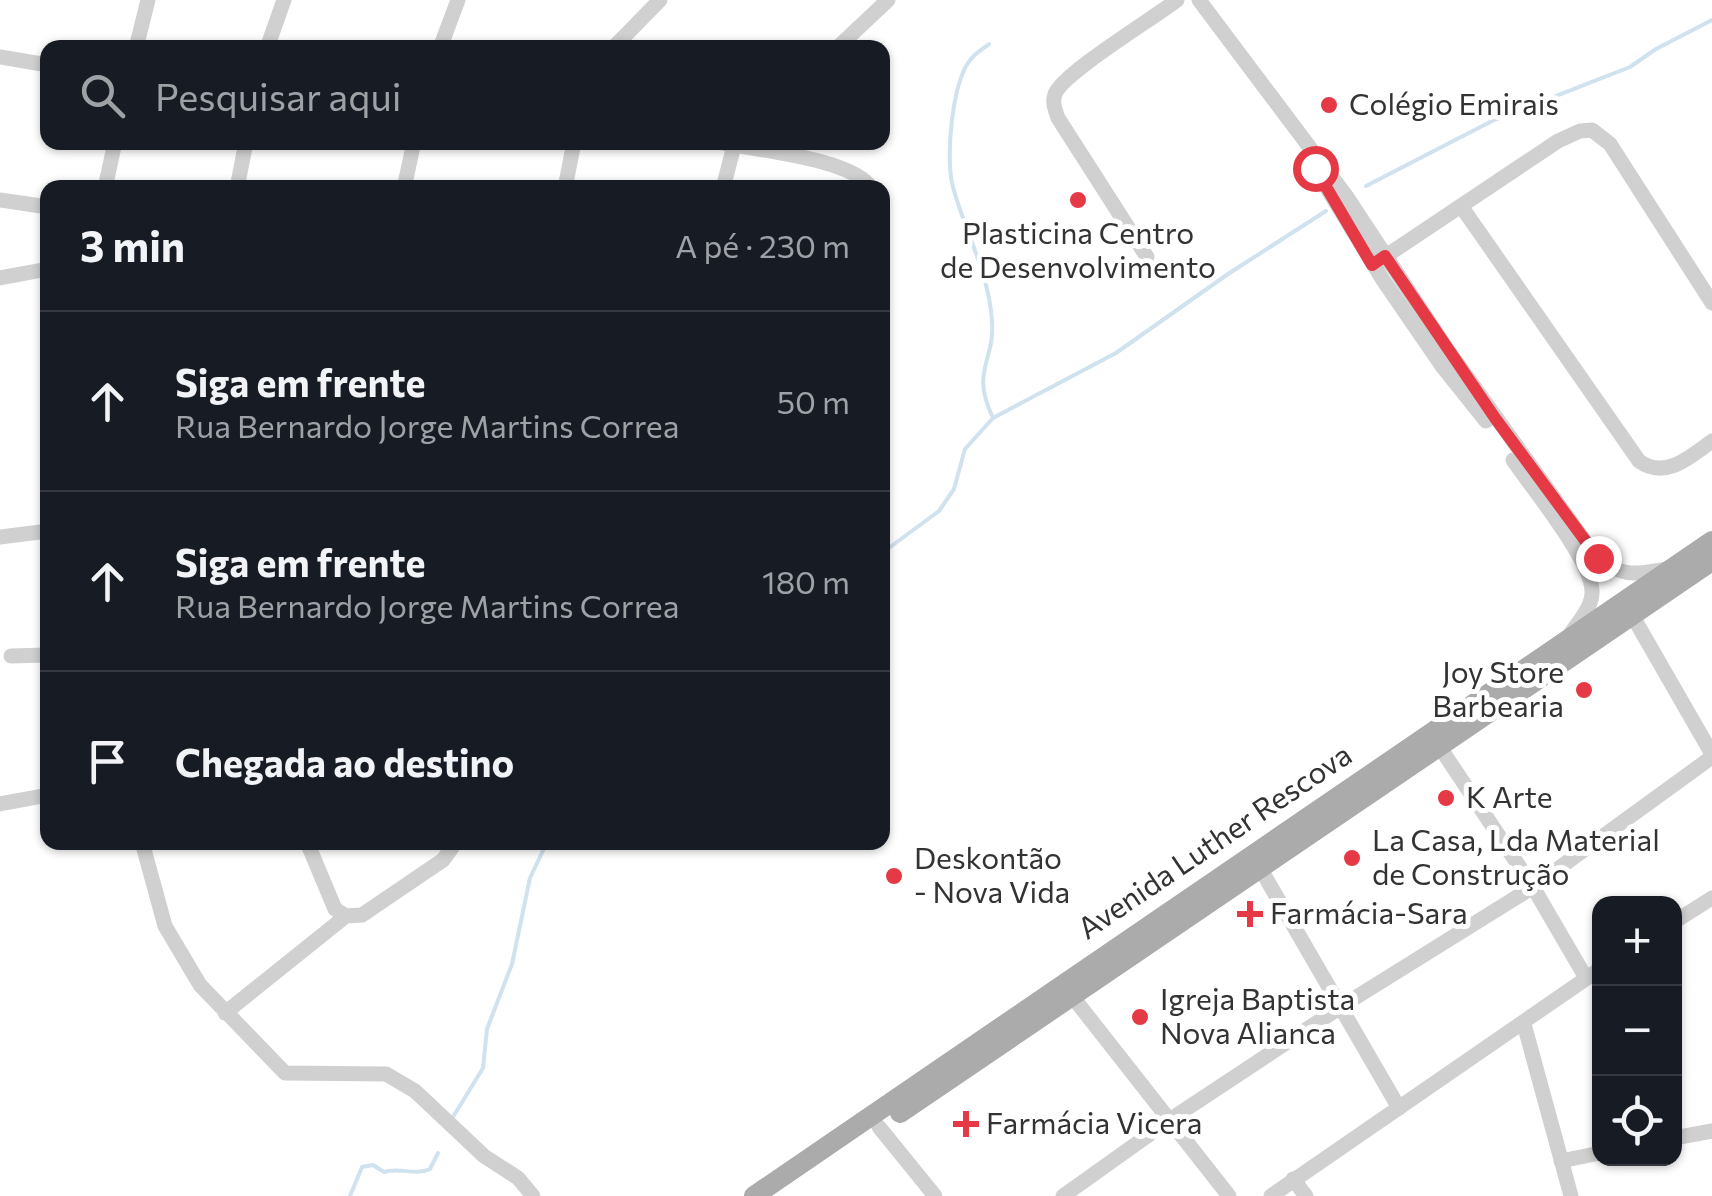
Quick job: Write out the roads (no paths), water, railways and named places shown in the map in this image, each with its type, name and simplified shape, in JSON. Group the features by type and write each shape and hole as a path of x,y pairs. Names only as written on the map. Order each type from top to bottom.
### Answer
{"main road":[{"name":"Avenida Luther Rescova","path":"754,1196 1712,541"},
{"name":"Avenida Luther Rescova","path":"778,1196 1712,561"}],"street":[{"path":"138,40 148,0"},
{"path":"270,40 284,0"},
{"path":"443,40 458,0"},
{"path":"620,40 660,0"},
{"path":"846,40 888,0"},
{"path":"1147,257 1058,118 1054,96 1070,76 1177,0"},
{"path":"1199,0 1296,132 1442,366 1492,428 1584,566 1592,596 1567,639"},
{"path":"0,57 40,64"},
{"path":"1379,260 1567,136 1592,130 1610,144 1712,303"},
{"path":"107,180 113,150"},
{"path":"239,180 244,150"},
{"path":"406,180 412,150"},
{"path":"566,180 572,150"},
{"path":"724,180 727,150"},
{"path":"758,150 828,164 867,180"},
{"path":"0,200 40,206"},
{"path":"1461,206 1638,461 1658,470 1672,467 1712,441"},
{"path":"1379,260 1598,558 1616,572 1626,574 1671,568"},
{"path":"0,278 40,270"},
{"path":"0,537 40,531"},
{"path":"1063,1196 1170,1119 1533,886 1712,755 1632,615"},
{"path":"11,656 40,654"},
{"path":"1440,746 1592,973"},
{"path":"0,804 40,796"},
{"path":"144,850 166,926 200,985 285,1072 386,1074 415,1091 484,1156 518,1178 533,1196"},
{"path":"310,850 335,909 346,916 362,916 443,860 450,850"},
{"path":"1260,868 1399,1108"},
{"path":"1682,917 1712,898"},
{"path":"225,1013 346,916"},
{"path":"1270,1196 1592,975"},
{"path":"1072,996 1230,1196"},
{"path":"1524,1024 1571,1196"},
{"path":"879,1128 935,1196"},
{"path":"1682,1137 1712,1131"},
{"path":"1561,1161 1592,1155"},
{"path":"1293,1179 1306,1196"}],"waterway":[{"path":"1366,186 1492,121 1630,67 1712,20"},
{"path":"989,44 971,59 959,84 950,158 953,187 990,303 992,335 983,377 986,402 993,418"},
{"path":"890,547 939,511 954,489 965,449 993,418 1116,353 1326,211"},
{"path":"453,1117 483,1068 487,1029 512,964 530,878 543,850"},
{"path":"350,1196 362,1167 373,1165 384,1172 424,1171 430,1169 438,1153"}],"place":[{"name":"Colégio Emirais","path":"1329,105"},
{"name":"Plasticina Centro de Desenvolvimento","path":"1078,200"},
{"name":"Joy Store Barbearia","path":"1584,690"},
{"name":"K Arte","path":"1446,798"},
{"name":"La Casa, Lda Material de Construção","path":"1352,858"},
{"name":"Deskontão - Nova Vida","path":"894,876"},
{"name":"Farmácia-Sara","path":"1250,914"},
{"name":"Igreja Baptista Nova Alianca","path":"1140,1017"},
{"name":"Farmácia Vicera","path":"966,1124"}]}
